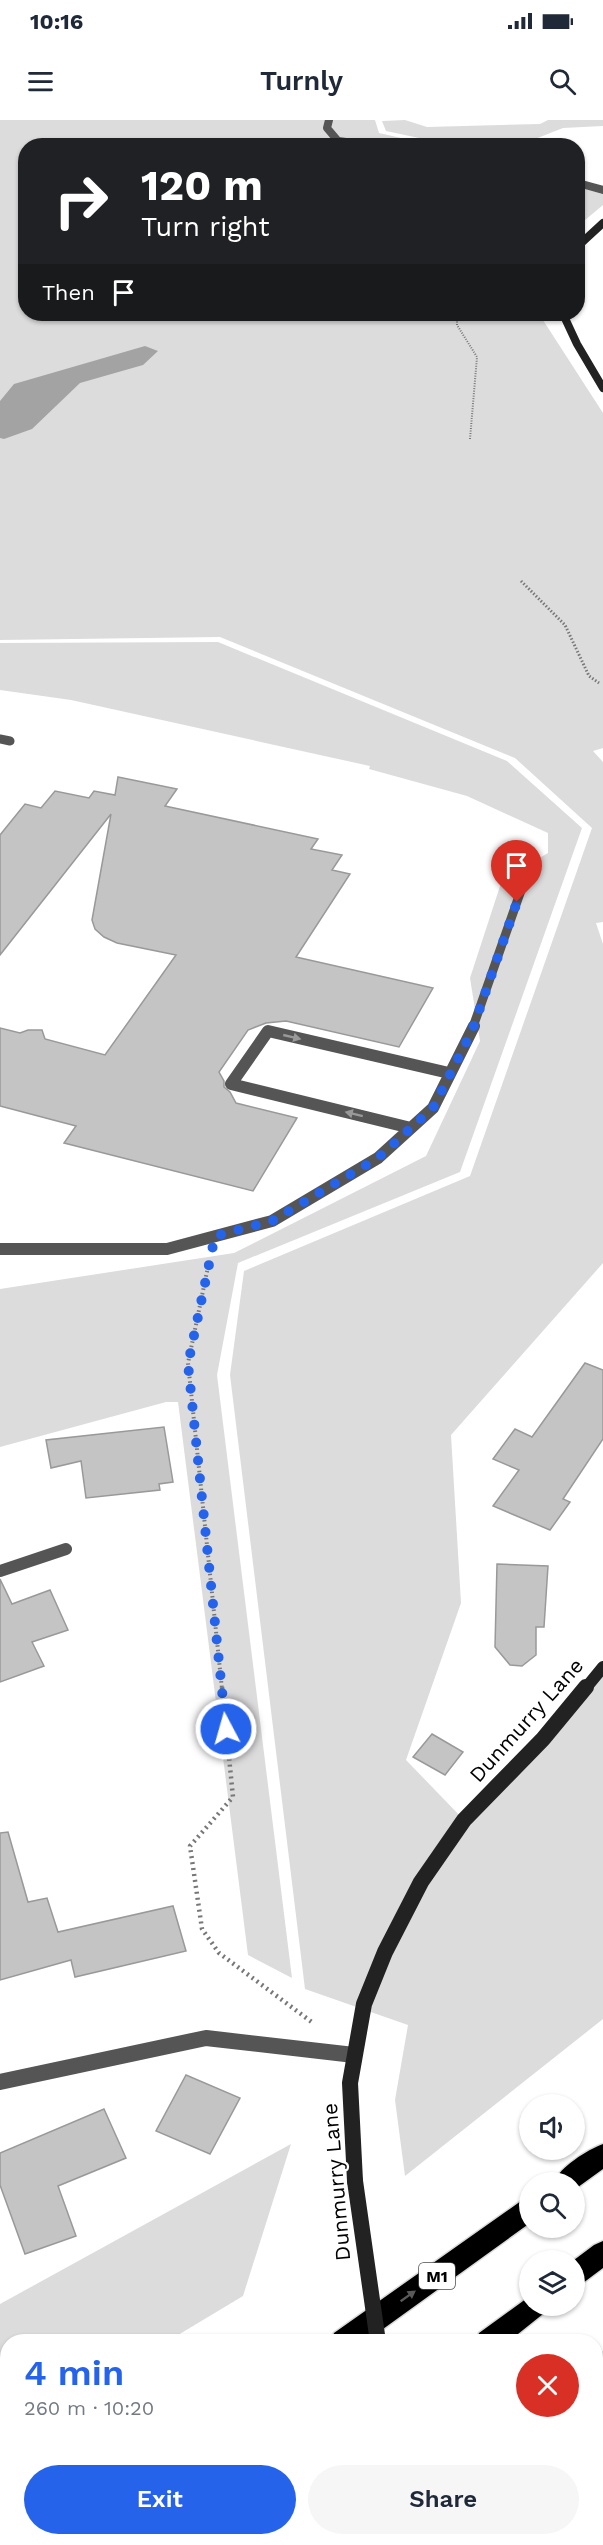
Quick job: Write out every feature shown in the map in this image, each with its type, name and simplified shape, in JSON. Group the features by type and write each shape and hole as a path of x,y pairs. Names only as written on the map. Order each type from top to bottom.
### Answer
{"highway":[{"path":"580,2172 603,2155"},
{"name":"M1","path":"354,2334 519,2217"},
{"path":"585,2267 603,2253"},
{"path":"498,2334 521,2316"}],"street":[{"path":"329,120 327,129 335,138"},
{"path":"585,185 603,190"},
{"path":"585,239 603,222"},
{"path":"566,321 603,388"},
{"path":"0,1250 167,1249 272,1221 378,1158 433,1108 472,1031 532,859"},
{"path":"411,1128 231,1084 268,1031 449,1073"},
{"path":"0,1571 66,1549"},
{"name":"Dunmurry Lane","path":"377,2334 355,2181 350,2083 364,2004 385,1952 421,1882 464,1820 543,1739 603,1667"},
{"path":"0,2082 206,2038 354,2055"}],"path":[{"path":"457,321 457,325 477,357 470,439"},
{"path":"521,580 565,625 589,676 599,683"},
{"path":"215,1236 188,1364 233,1797 190,1846 202,1929 219,1953 354,2055"}],"shaded area":[{"path":"0,120 375,120 379,133 401,138 18,138 18,321 544,321 603,413 603,748 593,751 603,762 603,922 596,923 603,944 603,1263 451,1435 461,1603 406,1760 464,1820 603,1668 603,2019 405,2176 395,2100 408,2025 305,1989 230,1375 244,1271 470,1176 592,828 515,758 220,637 0,640"},
{"path":"405,120 427,127 540,124 548,120 603,120 603,126 563,128 538,138 419,138 386,131 382,121"},
{"path":"585,183 603,187 603,205 585,220"},
{"path":"145,346 158,351 143,365 80,383 32,429 4,439 0,438 0,401 14,384"},
{"path":"218,642 507,761 582,828 460,1172 238,1263 217,1375 292,1978 248,1955 178,1402 166,1402 0,1447 0,1289 234,1253 426,1156 480,1041 470,978 502,880 548,853 548,833 467,796 369,769 370,766 71,700 0,690 0,643"},
{"path":"291,2144 243,2296 180,2334 0,2334 0,2304"}],"building":[{"path":"118,777 177,789 165,806 318,839 311,849 342,855 332,870 350,874 296,957 433,988 399,1047 286,1021 266,1023 248,1030 219,1072 224,1081 224,1087 236,1103 297,1118 253,1191 64,1143 76,1126 0,1106 0,1028 20,1033 28,1030 42,1030 45,1039 105,1055 176,955 117,943 104,937 95,929 92,920 111,814 0,955 0,835 25,804 41,808 55,791 89,798 94,791 115,795"},
{"path":"585,1363 603,1370 603,1439 563,1499 570,1502 550,1530 493,1506 519,1470 493,1459 515,1429 532,1437"},
{"path":"164,1427 173,1482 159,1484 160,1490 86,1498 81,1461 51,1468 46,1440"},
{"path":"497,1564 548,1566 544,1627 536,1627 536,1655 522,1666 510,1665 495,1647"},
{"path":"0,1579 12,1604 50,1590 68,1630 32,1642 44,1666 0,1682"},
{"path":"432,1734 463,1752 445,1775 413,1757"},
{"path":"8,1832 28,1902 47,1898 58,1932 173,1906 186,1951 75,1977 71,1960 0,1980 0,1833"},
{"path":"186,2075 240,2098 210,2154 156,2131"},
{"path":"104,2109 126,2158 58,2186 76,2236 25,2254 0,2185 0,2153"}],"route":[{"path":"226,1729 188,1364 215,1236 272,1221 378,1158 433,1108 472,1031 517,902"}]}
